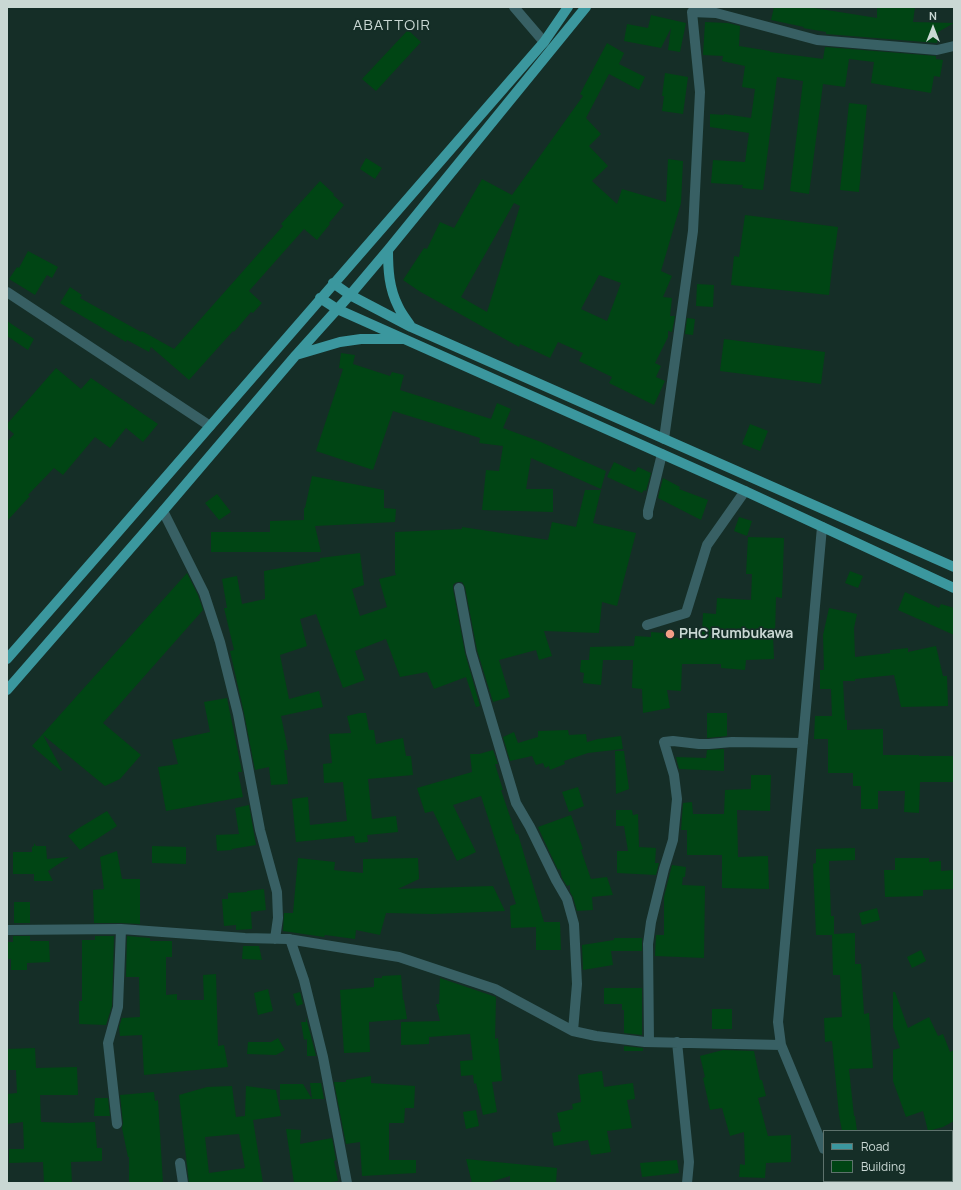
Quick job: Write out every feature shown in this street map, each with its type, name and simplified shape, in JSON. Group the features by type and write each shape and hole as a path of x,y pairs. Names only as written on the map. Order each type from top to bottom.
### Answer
{"main road":[{"path":"7,659 544,42 568,7"},
{"path":"7,690 163,511 296,354 350,295 586,7"},
{"path":"388,250 388,274 392,291 398,308 411,327"},
{"path":"333,283 350,295 411,327 954,567"},
{"path":"320,298 337,309 662,454 954,588"},
{"path":"296,354 340,342 361,339 405,339"}],"street":[{"path":"514,7 544,42"},
{"path":"664,439 693,231 700,92 692,12 716,13 817,40 937,50 954,46"},
{"path":"7,292 210,426"},
{"path":"648,515 662,454"},
{"path":"647,625 686,613 707,545 745,492"},
{"path":"163,511 204,593 220,642 238,714 260,830 277,892 278,918 275,939"},
{"path":"822,527 778,1022 781,1045 823,1147"},
{"path":"459,588 471,652 516,803 567,898 574,924 577,984 573,1031"},
{"path":"649,1042 648,944 651,922 673,840 677,798 674,775 664,742 673,741 699,744 732,742 803,743"},
{"path":"117,1124 108,1043 118,1007 121,929"},
{"path":"7,930 121,929 245,938 290,939 406,959 495,989 573,1031 596,1036 649,1042 781,1045"},
{"path":"290,939 304,980 323,1057 347,1183"},
{"path":"677,1042 689,1162 687,1183"},
{"path":"180,1163 183,1183"}],"building":[{"path":"774,7 808,7 877,18 877,7 915,7 913,22 954,23 938,32 937,43 826,34 826,32 771,20"},
{"path":"651,15 686,23 680,52 668,50 671,28 661,48 624,41 627,24 648,28"},
{"path":"705,22 728,23 740,26 739,46 770,52 823,59 825,47 936,56 936,59 943,60 940,77 934,76 931,93 871,83 874,62 849,59 845,87 823,84 809,194 790,191 803,81 777,77 763,190 742,188 743,185 711,183 713,160 745,162 749,133 710,127 710,114 724,114 751,118 755,89 742,87 745,66 722,61 723,56 703,55"},
{"path":"408,30 421,42 376,91 362,79"},
{"path":"607,43 624,53 619,64 645,77 639,90 609,74 586,118 601,134 589,146 608,166 592,181 617,204 622,189 666,202 668,159 683,161 681,203 661,271 672,276 663,297 672,298 670,316 675,316 672,332 668,331 668,337 655,363 661,366 656,377 665,381 654,405 609,383 612,377 579,361 583,353 558,342 550,358 520,344 519,347 419,291 403,280 424,248 427,249 440,222 454,228 482,179 512,195 583,96 580,94","holes":["514,203 520,206 487,312 461,297","599,275 621,283 607,321 581,309"]},
{"path":"665,73 688,77 683,114 662,111"},
{"path":"849,103 867,105 859,192 840,190"},
{"path":"366,158 382,168 375,179 360,169"},
{"path":"320,181 344,205 317,240 304,229 249,291 262,303 253,313 251,312 189,380 151,347 149,352 127,340 126,342 60,303 70,287 82,295 80,298 174,349 283,226 281,224"},
{"path":"745,215 838,227 829,295 731,285 734,256 739,257"},
{"path":"28,251 58,267 52,278 47,275 35,295 9,279 17,267 19,268"},
{"path":"697,284 714,285 713,307 696,306"},
{"path":"687,318 695,319 693,335 685,334"},
{"path":"7,321 34,339 28,350 7,336"},
{"path":"724,339 825,352 821,384 720,371"},
{"path":"341,353 355,355 353,364 390,376 392,372 404,375 400,390 491,419 497,403 511,409 503,428 541,442 606,471 601,489 531,458 526,489 553,489 553,512 482,510 486,470 499,471 503,446 479,443 480,438 393,411 373,470 316,451 343,369 339,368"},
{"path":"56,368 81,389 91,378 158,424 143,442 126,428 110,448 95,437 63,475 54,468 28,495 30,496 7,521 7,442 14,434 7,428 7,424"},
{"path":"750,424 768,431 760,451 742,444"},
{"path":"614,462 635,472 638,467 651,473 646,491 644,490 642,493 607,477"},
{"path":"312,476 384,490 384,508 396,509 395,522 315,526 321,552 211,552 211,532 270,532 270,521 304,520 304,508"},
{"path":"663,478 680,487 679,489 708,500 701,520 658,498"},
{"path":"585,490 601,490 593,523 636,533 617,606 602,602 599,633 544,631 552,656 539,660 536,650 499,660 510,697 493,702 477,650 465,587 462,582 455,583 453,585 453,589 465,653 480,706 476,707 466,677 434,689 427,672 400,677 386,639 355,651 365,680 343,688 316,614 300,619 307,646 280,655 289,699 319,691 323,707 281,716 288,750 284,750 288,784 271,785 269,767 255,770 230,651 234,650 224,608 227,608 222,579 237,576 242,604 265,599 264,571 320,561 320,558 360,553 364,585 352,589 360,616 387,607 379,579 396,575 395,532 462,529 462,527 548,540 552,522 576,527"},
{"path":"217,494 231,512 219,520 205,503"},
{"path":"739,517 752,521 747,536 734,531"},
{"path":"748,537 784,538 782,598 776,597 775,635 773,635 774,659 746,660 745,670 721,668 721,664 682,664 681,691 667,690 670,708 643,713 642,689 632,688 633,660 603,660 601,685 583,683 584,673 580,672 581,660 589,660 590,647 634,646 635,636 651,637 651,632 664,633 664,637 698,639 698,633 702,634 703,613 716,614 717,598 751,600 752,574 746,574"},
{"path":"850,571 863,576 858,588 845,583"},
{"path":"187,573 198,595 203,610 103,723 141,755 120,779 105,786 43,735 62,770 61,771 32,746"},
{"path":"905,592 939,608 941,604 954,608 954,635 898,610"},
{"path":"829,608 857,614 854,628 855,657 890,653 890,650 908,648 908,652 936,646 943,676 947,676 948,706 901,707 894,675 855,679 855,681 843,681 847,730 883,729 883,755 954,756 954,782 920,782 919,813 904,812 905,791 878,791 878,809 861,809 861,786 853,786 853,773 828,773 828,739 814,739 815,716 832,716 831,689 820,689 820,670 824,670 823,635"},
{"path":"227,698 242,772 238,772 243,797 166,811 158,767 178,764 172,740 210,732 204,702"},
{"path":"366,713 369,730 374,730 376,744 403,738 406,756 411,756 413,775 368,779 372,819 396,816 398,832 367,835 368,842 355,843 354,836 296,842 292,799 308,797 310,825 347,821 343,782 324,783 323,764 332,763 329,734 351,733 347,716"},
{"path":"707,713 727,713 727,736 707,738"},
{"path":"568,730 569,735 586,734 587,742 621,736 623,749 588,753 564,761 565,764 550,770 549,766 545,768 543,763 536,765 532,756 510,761 503,737 514,732 518,743 538,737 538,731"},
{"path":"724,749 724,771 679,769 676,757 706,758 707,750"},
{"path":"493,750 498,764 495,764 503,790 501,790 516,834 518,834 544,922 560,922 561,950 536,950 536,927 511,928 510,906 516,904 481,796 453,805 476,852 457,861 433,811 425,813 417,788 472,772 470,754 479,754"},
{"path":"615,751 624,751 629,789 616,794"},
{"path":"751,775 771,775 770,811 737,810 738,857 768,856 769,889 722,888 722,855 687,855 687,830 681,830 683,803 692,802 693,814 724,814 725,790 751,789"},
{"path":"578,787 584,806 569,812 562,792"},
{"path":"249,805 256,845 232,850 217,851 216,835 239,834 235,808"},
{"path":"616,810 632,810 633,815 638,814 639,847 656,848 655,863 659,863 656,875 617,873 617,851 628,851 624,826 616,826"},
{"path":"107,811 117,826 80,850 68,836"},
{"path":"571,815 583,849 581,850 591,879 607,877 613,895 592,897 593,910 577,911 570,892 570,885 567,886 562,878 560,869 558,870 538,827"},
{"path":"34,843 36,846 46,846 47,859 69,857 48,871 53,881 34,881 34,874 13,874 13,852 32,852"},
{"path":"152,846 186,847 186,864 152,863"},
{"path":"855,848 855,860 829,861 831,916 834,916 834,934 855,933 855,964 861,964 864,1014 869,1013 873,1068 849,1069 857,1130 842,1130 832,1041 825,1042 824,1018 842,1017 840,975 833,975 832,935 816,935 813,864 816,863 816,849"},
{"path":"117,851 122,879 140,879 140,924 94,923 93,890 104,889 100,857"},
{"path":"298,858 335,862 334,870 363,873 363,859 418,858 419,879 398,889 493,886 505,911 433,914 386,913 380,935 356,930 355,939 325,935 324,937 283,931 284,913 293,913"},
{"path":"895,858 929,858 929,862 941,861 941,871 954,870 954,889 923,890 923,896 885,897 884,870 895,870"},
{"path":"672,865 686,867 682,885 705,886 704,958 655,956 656,935 664,935 664,897"},
{"path":"264,889 266,910 251,912 252,929 236,930 236,925 224,926 222,899 228,899 228,893"},
{"path":"14,902 30,902 30,923 14,923"},
{"path":"877,908 880,920 862,925 859,913"},
{"path":"13,936 30,936 30,941 49,941 50,962 27,963 27,970 11,970 11,959 7,959 7,942 13,942"},
{"path":"95,936 114,936 112,1006 106,1025 79,1024 79,1001 82,1001 82,940 95,940"},
{"path":"127,936 150,938 150,941 172,941 172,957 166,957 166,995 177,994 177,1000 204,1000 203,975 216,974 218,1046 224,1045 228,1067 144,1075 142,1035 120,1036 119,1027 122,1018 140,1017 139,977 126,977"},
{"path":"614,938 642,938 642,951 611,951 613,965 583,970 582,945 614,940"},
{"path":"243,946 259,946 262,960 242,959"},
{"path":"921,950 926,961 912,968 907,957"},
{"path":"401,975 403,1000 407,1019 369,1022 370,1052 344,1053 340,990 374,987 374,978"},
{"path":"440,978 496,997 495,1039 498,1038 502,1081 492,1082 497,1112 483,1115 476,1083 474,1084 473,1075 461,1076 460,1061 473,1060 470,1034 429,1037 429,1044 401,1045 401,1022 440,1021 436,1004 439,1004"},
{"path":"604,988 642,988 642,1035 624,1033 624,1010 622,1010 622,1004 604,1004"},
{"path":"268,989 273,1011 258,1015 254,993"},
{"path":"300,992 303,1004 297,1006 293,994"},
{"path":"893,992 895,992 908,1028 929,1017 938,1036 943,1034 950,1052 954,1050 954,1121 943,1127 928,1130 923,1111 906,1117 893,1081 893,1050 900,1048 893,1027"},
{"path":"712,1009 732,1009 732,1029 712,1029"},
{"path":"306,1017 316,1056 307,1056 307,1039 304,1040 301,1022 306,1022"},
{"path":"278,1038 285,1050 276,1055 247,1054 248,1042 271,1042"},
{"path":"624,1046 643,1048 643,1051 624,1051"},
{"path":"35,1048 36,1068 77,1067 78,1095 40,1095 41,1122 95,1122 97,1148 102,1148 102,1161 71,1162 72,1183 44,1183 43,1162 9,1163 9,1149 24,1149 23,1122 7,1124 7,1094 17,1093 16,1070 7,1070 7,1049"},
{"path":"723,1050 754,1051 760,1080 762,1080 766,1096 758,1098 768,1136 791,1135 791,1162 766,1163 765,1178 739,1177 740,1164 745,1165 744,1132 730,1136 722,1108 710,1110 700,1056"},
{"path":"602,1071 604,1087 633,1083 635,1099 627,1100 632,1128 607,1131 611,1152 591,1155 588,1140 554,1146 552,1133 561,1131 557,1113 573,1109 572,1104 581,1102 578,1075"},
{"path":"371,1076 371,1083 415,1086 414,1108 405,1108 404,1123 389,1123 389,1160 416,1160 416,1173 362,1176 360,1142 346,1144 334,1082 346,1082 346,1080"},
{"path":"310,1083 321,1083 324,1099 312,1099"},
{"path":"280,1084 303,1084 312,1099 280,1100"},
{"path":"232,1086 236,1117 245,1116 246,1086 276,1090 281,1116 253,1120 263,1183 189,1183 179,1095 207,1087","holes":["239,1134 245,1168 209,1173 205,1137"]},
{"path":"154,1092 155,1101 158,1100 163,1183 129,1183 129,1157 122,1128 123,1123 120,1095"},
{"path":"95,1098 108,1098 110,1116 94,1116"},
{"path":"476,1110 479,1126 466,1129 463,1112"},
{"path":"286,1129 301,1130 300,1144 332,1138 338,1181 324,1183 294,1183"},
{"path":"466,1159 557,1168 556,1183 510,1183 510,1176 487,1183 472,1183"},
{"path":"677,1160 679,1173 642,1177 640,1163"}],"place":[{"name":"PHC Rumbukawa","path":"670,634"}],"district":[{"name":"ABATTOIR","path":"392,26"}]}
